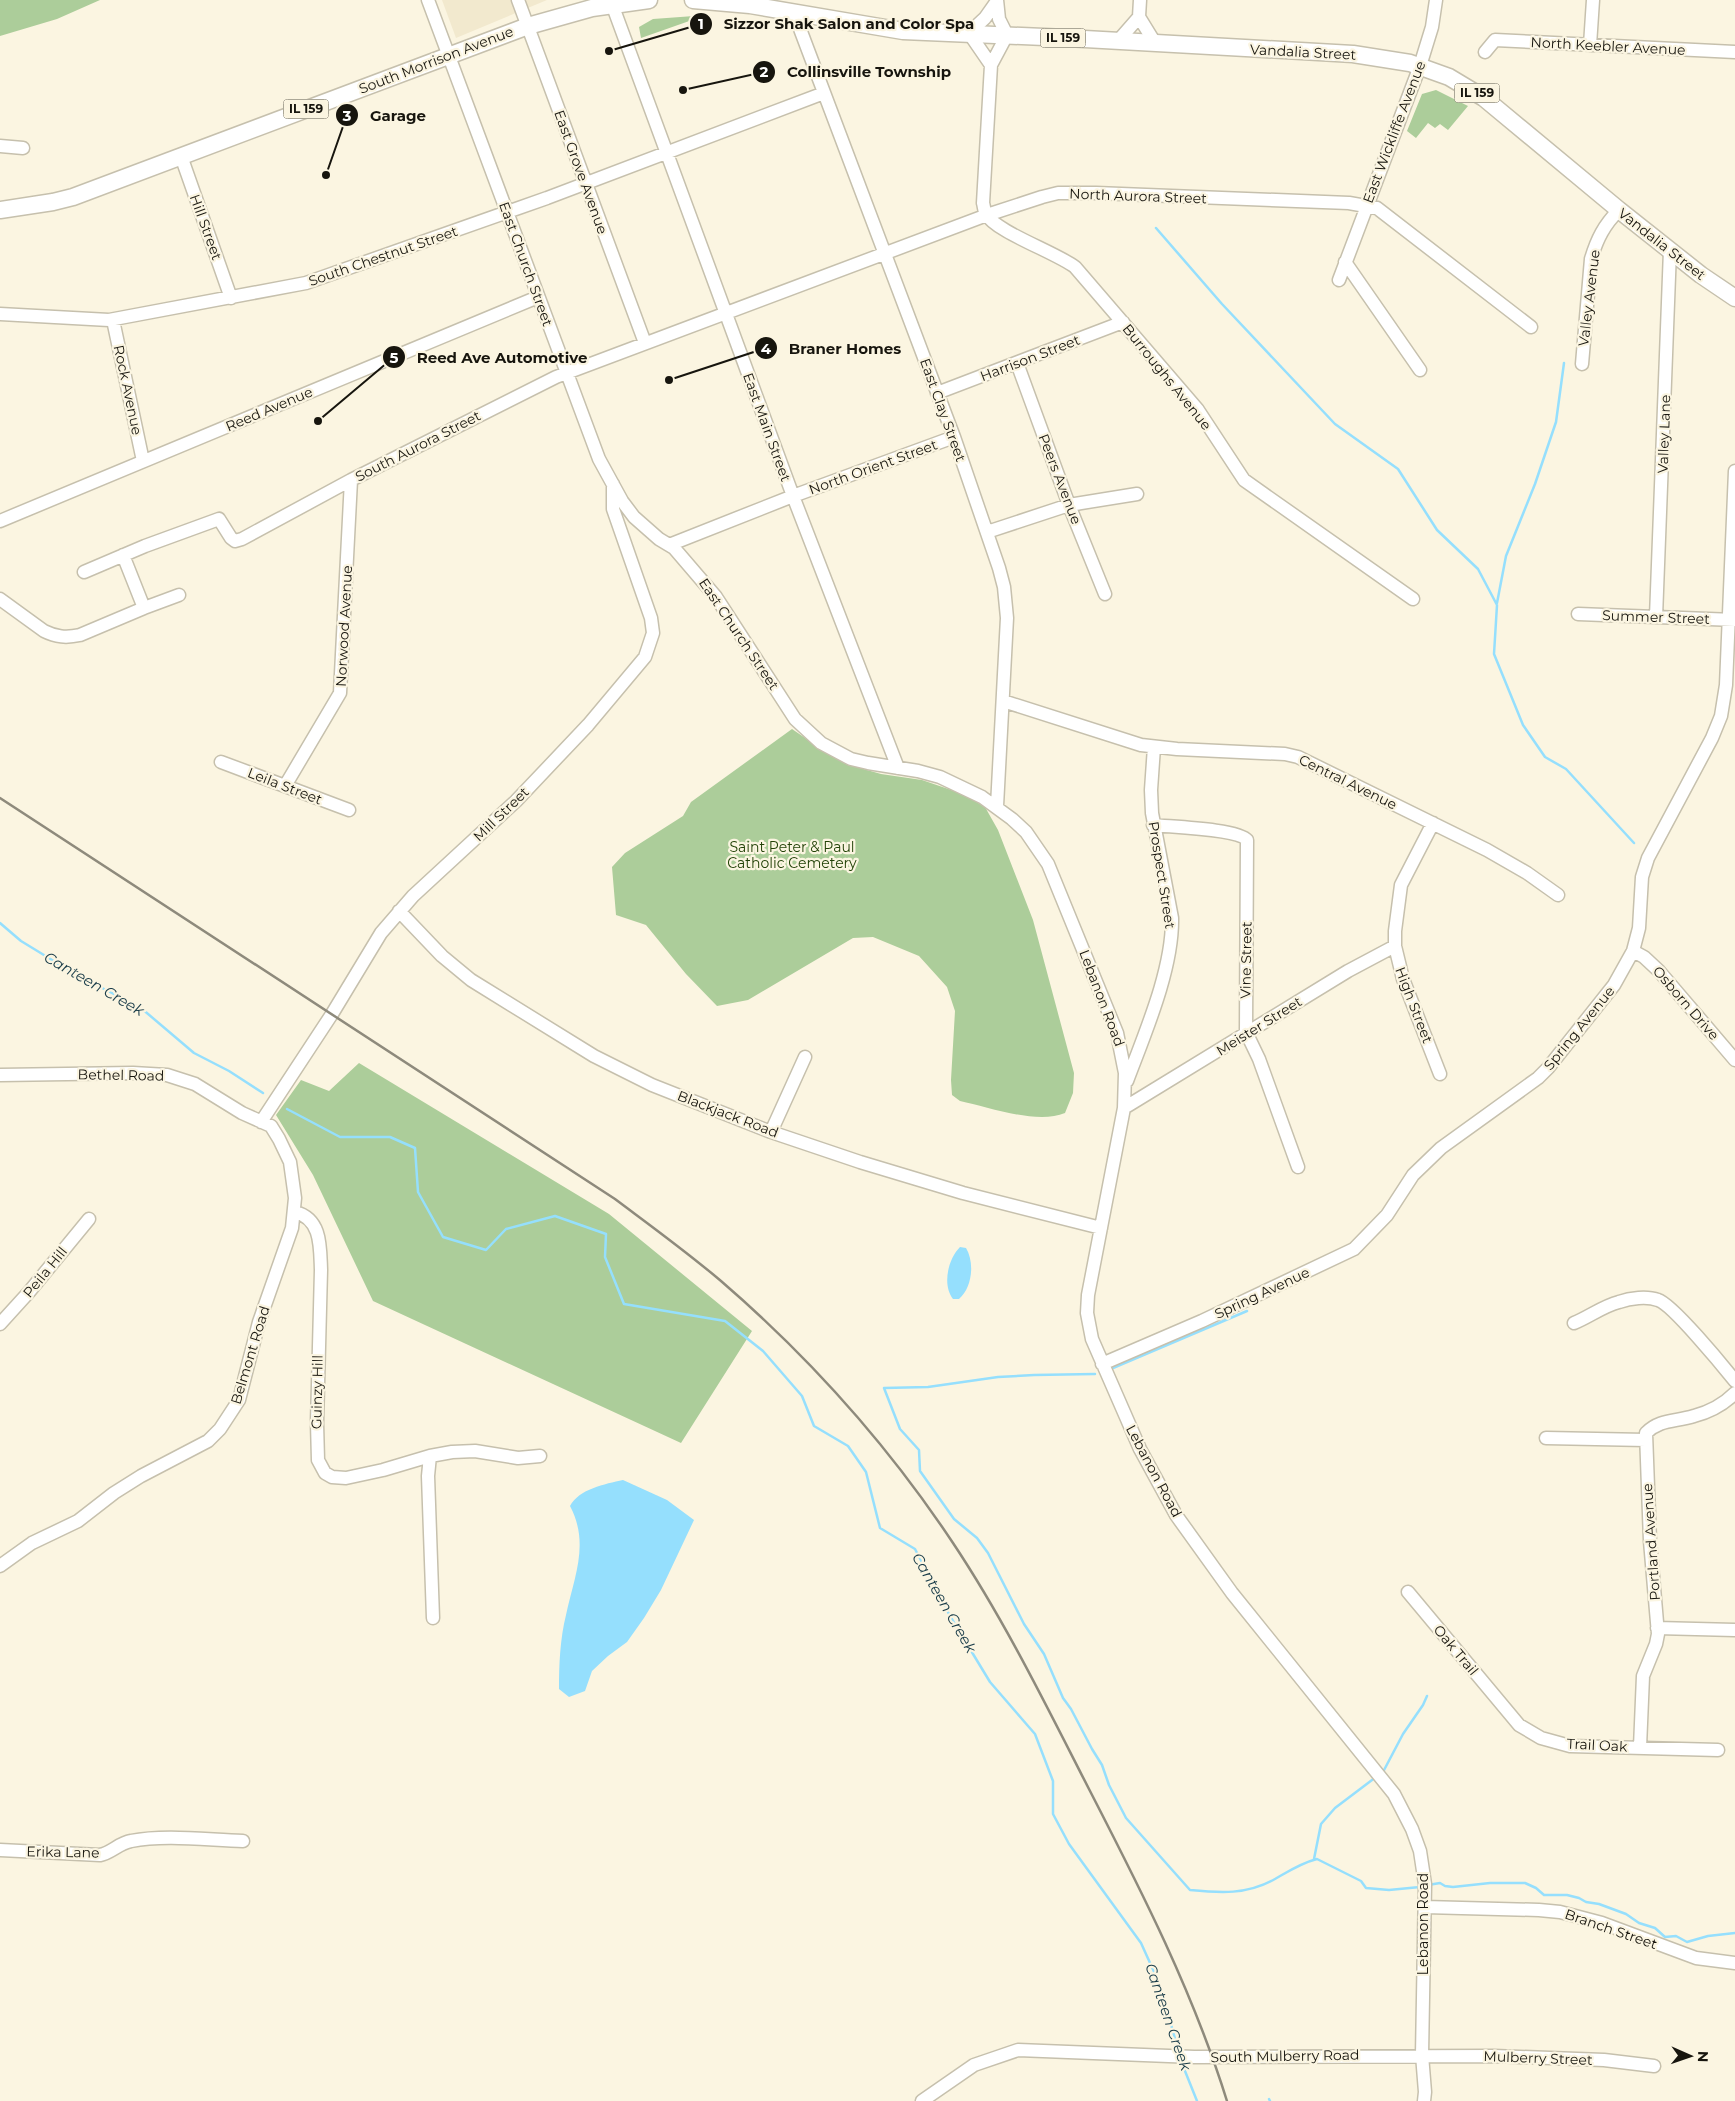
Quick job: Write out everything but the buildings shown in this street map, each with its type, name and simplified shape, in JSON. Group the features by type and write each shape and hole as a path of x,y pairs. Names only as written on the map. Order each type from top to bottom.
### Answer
{"main road":[{"name":"South Morrison Avenue","path":"0,210 73,197 528,26 611,2 649,0"},
{"name":"IL 159","path":"693,0 750,5 792,6"},
{"name":"Vandalia Street","path":"792,6 903,31 1353,54 1393,59 1420,66 1449,77 1484,98 1619,210 1735,298"}],"street":[{"name":"East Church Street","path":"428,0 599,459 634,517 647,530 669,545 697,573 716,597 795,719 808,733 821,743 851,759 947,780 997,806"},
{"name":"East Grove Avenue","path":"518,0 645,343"},
{"path":"1140,0 1139,17 1155,43"},
{"name":"East Wickliffe Avenue","path":"1339,280 1420,66 1432,27 1436,0"},
{"path":"1590,45 1593,0"},
{"path":"991,65 969,33 997,1"},
{"path":"987,215 983,203 991,65 1008,35 999,19 997,1"},
{"name":"East Main Street","path":"611,2 793,496 898,768"},
{"name":"East Clay Street","path":"792,6 954,437 1000,568 1006,603 997,806"},
{"path":"1118,41 1139,17"},
{"name":"North Keebler Avenue","path":"1485,52 1495,40 1735,52"},
{"name":"South Chestnut Street","path":"0,314 113,320 306,283 331,276 585,184 824,94"},
{"path":"0,146 23,148"},
{"name":"Hill Street","path":"181,156 232,298"},
{"name":"North Aurora Street","path":"726,313 987,215 1042,197 1075,192 1367,205 1385,212 1530,327"},
{"name":"Valley Avenue","path":"1582,364 1591,259 1602,230 1619,210"},
{"name":"Burroughs Avenue","path":"987,215 1006,230 1062,258 1074,267 1198,410 1244,480 1413,600"},
{"name":"Valley Lane","path":"1656,617 1670,250"},
{"path":"1345,262 1420,370"},
{"name":"Reed Avenue","path":"0,520 538,296"},
{"name":"South Aurora Street","path":"84,572 123,555 219,519 231,538 235,541 242,539 351,480 566,373 726,313"},
{"name":"Rock Avenue","path":"113,320 143,461"},
{"name":"Harrison Street","path":"937,393 1122,322"},
{"name":"Peers Avenue","path":"1017,363 1069,504 1105,594"},
{"name":"North Orient Street","path":"669,545 793,496 954,437"},
{"name":"Spring Avenue","path":"1102,1364 1202,1322 1354,1249 1386,1215 1413,1175 1426,1161 1548,1068 1614,985 1633,951 1639,928 1642,877 1648,858 1712,738 1721,716 1732,620 1735,471"},
{"name":"Norwood Avenue","path":"285,786 340,693 351,480"},
{"name":"Mill Street","path":"261,1122 332,1014 381,932 435,874 516,801 558,758 645,657 653,633 651,618 613,509 613,484"},
{"path":"987,532 1069,504 1137,494"},
{"path":"123,555 144,608"},
{"path":"5,603 51,635 70,638 80,636 179,595"},
{"name":"Summer Street","path":"1578,614 1732,620"},
{"name":"Central Avenue","path":"1003,701 1134,743 1154,747 1285,754 1298,757 1510,863 1558,894"},
{"name":"Prospect Street","path":"1125,1086 1158,992 1169,952 1172,932 1172,918 1154,826 1151,790 1154,747"},
{"name":"Leila Street","path":"221,762 349,810"},
{"name":"Lebanon Road","path":"997,806 1026,832 1038,848 1052,873 1117,1033 1122,1053 1125,1086 1124,1108 1088,1295 1087,1313 1092,1339 1152,1472 1176,1514 1232,1593 1394,1794 1404,1810 1420,1851 1425,1884 1422,2055 1424,2101"},
{"name":"High Street","path":"1433,823 1401,884 1395,946 1403,979 1440,1074"},
{"name":"Vine Street","path":"1154,826 1229,832 1242,836 1247,840 1245,1024 1247,1034 1265,1075 1298,1166"},
{"name":"Blackjack Road","path":"400,911 442,956 471,980 594,1056 652,1085 771,1132 906,1177 1101,1228"},
{"name":"Meister Street","path":"1124,1108 1348,972 1395,946"},
{"name":"Osborn Drive","path":"1633,951 1644,957 1659,972 1735,1060"},
{"path":"771,1132 806,1057"},
{"name":"Bethel Road","path":"0,1075 133,1073 177,1077 211,1092 242,1113 261,1122"},
{"name":"Belmont Road","path":"0,1566 32,1543 78,1521 114,1493 141,1476 208,1441 220,1429 239,1400 256,1331 289,1236 295,1212 290,1162 270,1126 261,1122"},
{"name":"Guinzy Hill","path":"295,1212 302,1214 314,1223 320,1246 321,1270 316,1423 318,1460 321,1467 332,1477 346,1478 430,1456 476,1451 518,1458 540,1456"},
{"name":"Peila Hill","path":"0,1324 30,1292 89,1219"},
{"path":"1574,1323 1606,1306 1620,1301 1657,1299 1663,1302 1675,1314 1735,1381"},
{"path":"1546,1438 1646,1440 1646,1433 1661,1422 1692,1417 1708,1412 1735,1394"},
{"name":"Portland Avenue","path":"1640,1747 1643,1676 1656,1644 1658,1628 1650,1532 1646,1440"},
{"path":"430,1456 428,1476 433,1618"},
{"name":"Oak Trail","path":"1408,1592 1505,1708"},
{"path":"1658,1628 1735,1630"},
{"name":"Trail Oak","path":"1505,1708 1519,1724 1531,1733 1553,1743 1570,1746 1718,1750"},
{"name":"Erika Lane","path":"0,1850 100,1855 106,1854 124,1843 140,1839 243,1841"},
{"name":"Branch Street","path":"1425,1907 1560,1912 1595,1921 1696,1958 1735,1963"},
{"name":"South Mulberry Road","path":"922,2101 974,2065 1018,2050 1194,2057 1422,2055"},
{"name":"Mulberry Street","path":"1422,2055 1604,2060 1654,2066"}],"shaded area":[{"path":"442,0 547,0 456,38"}],"green space":[{"path":"0,0 100,0 57,19 0,36"},
{"path":"694,16 695,19 641,38 639,27 653,19"},
{"path":"1436,90 1468,106 1448,130 1440,124 1435,128 1428,123 1416,138 1407,131 1422,94"},
{"name":"Saint Peter & Paul Catholic Cemetery","path":"792,729 830,755 853,766 881,774 922,780 963,794 985,807 998,830 1033,920 1074,1073 1073,1093 1065,1113 1041,1117 1013,1114 960,1101 952,1095 951,1080 955,1011 947,987 919,956 873,937 853,938 748,1000 717,1006 686,974 646,925 616,915 612,867 625,853 683,816 691,802"},
{"path":"359,1063 609,1214 752,1331 681,1443 373,1301 313,1175 276,1115 301,1080 329,1091"}],"water":[{"path":"960,1247 966,1248 969,1254 971,1275 967,1289 959,1299 953,1299 948,1287 948,1272 952,1258"},
{"path":"623,1480 667,1500 694,1520 661,1590 644,1618 627,1642 592,1671 585,1691 569,1697 559,1689 562,1633 576,1574 580,1547 576,1520 570,1506 574,1500 586,1491"}],"waterway":[{"path":"1156,228 1222,304 1335,424 1398,469 1437,530 1478,569 1497,605 1494,654 1523,725 1545,757 1566,769 1634,843"},
{"path":"1497,603 1506,556 1535,484 1556,422 1564,363"},
{"name":"Canteen Creek","path":"0,923 21,941 75,974 141,1008 194,1053 229,1071 263,1093"},
{"name":"Canteen Creek","path":"287,1109 340,1137 390,1137 415,1148 418,1192 443,1237 486,1250 506,1229 555,1216 606,1234 605,1257 624,1304 725,1321 763,1351 802,1396 814,1426 848,1446 866,1472 880,1528 915,1549 950,1616 990,1682 1035,1734 1053,1781 1053,1814 1069,1844 1141,1943 1160,1985 1179,2053"},
{"path":"1113,1368 1247,1311"},
{"path":"1095,1374 998,1377 928,1387 884,1388 900,1429 919,1450 920,1471 954,1519 977,1538 988,1553 1024,1624 1044,1654 1063,1698 1102,1765 1109,1785 1126,1818 1190,1890 1233,1892 1254,1888 1300,1865 1317,1859 1361,1881 1366,1888 1389,1890 1420,1887"},
{"path":"1383,1772 1403,1734 1427,1696"},
{"path":"1314,1859 1321,1824 1335,1808 1376,1777"},
{"path":"1428,1885 1440,1883 1453,1887 1490,1883 1525,1883 1536,1888 1544,1895 1567,1895 1626,1914 1639,1923 1655,1928 1665,1937 1676,1936 1687,1942 1708,1936 1735,1933"},
{"name":"Canteen Creek","path":"1181,2061 1197,2101"}],"railway":[{"path":"0,798 615,1199 721,1281 754,1310 816,1371 902,1471 953,1543 1008,1634 1109,1829 1165,1943 1199,2021 1227,2101"}],"place":[{"name":"Sizzor Shak Salon and Color Spa","path":"609,51"},
{"name":"Collinsville Township","path":"683,90"},
{"name":"Garage","path":"326,175"},
{"name":"Braner Homes","path":"669,380"},
{"name":"Reed Ave Automotive","path":"318,421"}]}
